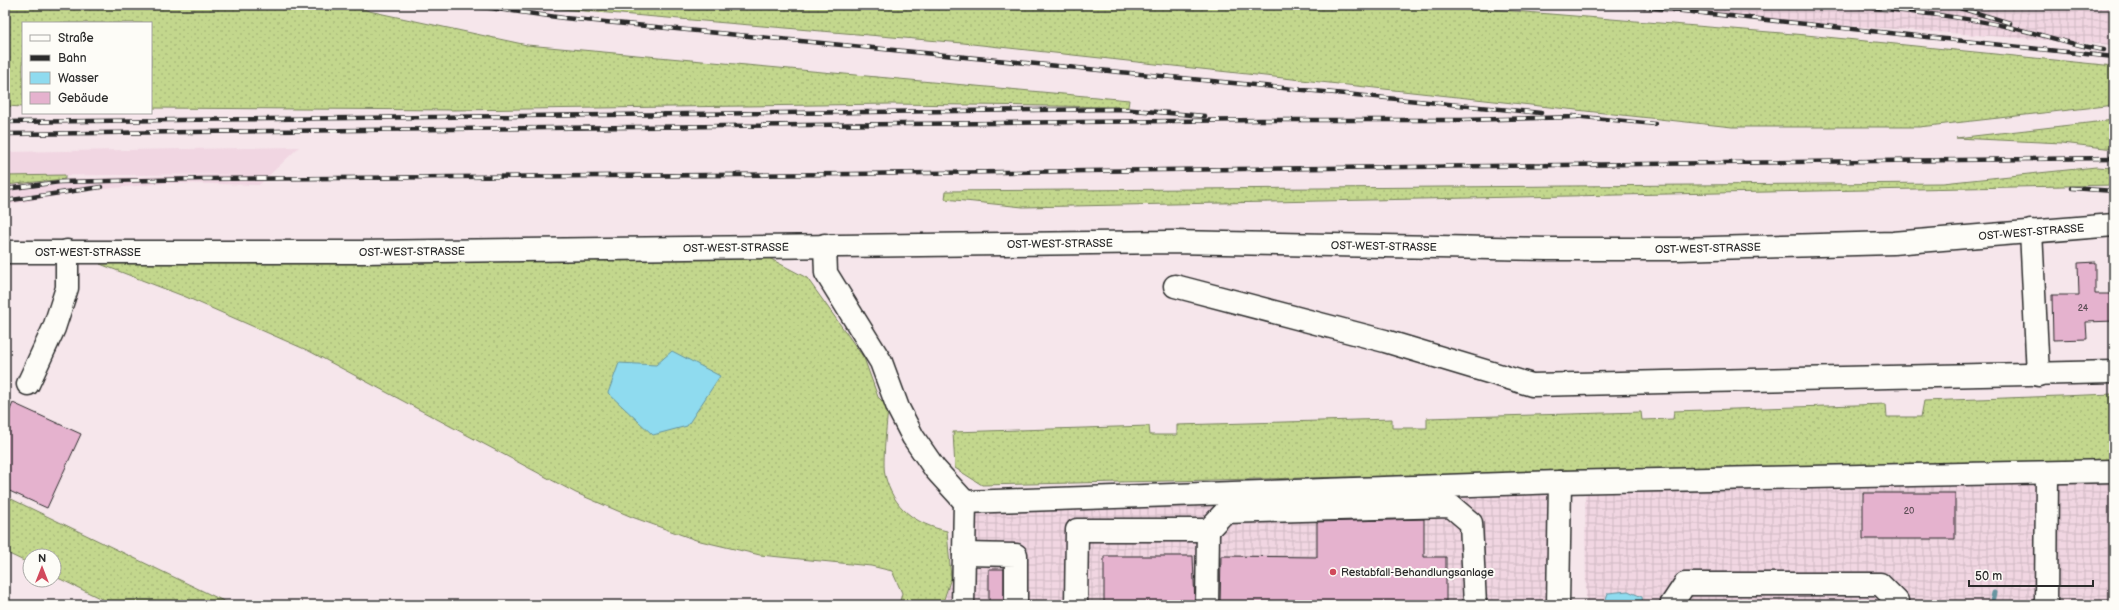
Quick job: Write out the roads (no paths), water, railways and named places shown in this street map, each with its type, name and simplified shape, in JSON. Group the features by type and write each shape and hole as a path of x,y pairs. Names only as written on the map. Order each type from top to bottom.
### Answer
{"street":[{"name":"OST-WEST-STRASSE","path":"5,252 361,252 825,245 1180,242 1541,249 1677,249 1893,243 2114,225"},
{"path":"2031,231 2038,375"},
{"path":"825,245 826,273 881,362 898,408 913,437 935,469 965,502 964,554 966,599"},
{"path":"28,384 54,328 67,288 67,251"},
{"path":"1175,286 1385,342 1532,385 2038,375 2114,372"},
{"path":"965,502 1560,482 2047,473 2112,474"},
{"path":"2046,605 2047,473"},
{"path":"1558,605 1560,482"},
{"path":"1207,605 1208,530 1225,512 1451,506 1471,523 1475,605"},
{"path":"1076,605 1077,530 1208,530"},
{"path":"964,554 1016,555 1016,605"},
{"path":"1670,605 1685,584 1880,584 1897,601 1897,605"}],"water":[{"path":"672,351 720,376 687,426 653,435 608,393 619,363 656,365"},
{"path":"1628,591 1642,597 1643,605 1604,605 1608,593"}],"waterway":[{"path":"1991,605 1994,593"}],"railway":[{"path":"467,5 564,18 1541,113"},
{"path":"1627,5 2114,57"},
{"path":"1845,5 1971,20 2013,28 2104,50"},
{"path":"1950,5 2010,23"},
{"path":"5,122 1121,109 1205,116"},
{"path":"1573,116 1655,124"},
{"path":"5,134 1262,120 1462,120 1577,117"},
{"path":"5,189 60,182 202,179 850,174 2114,158"},
{"path":"5,201 101,187"},
{"path":"2071,188 2114,191"}],"place":[{"name":"Restabfall-Behandlungsanlage","path":"1333,572"}]}
